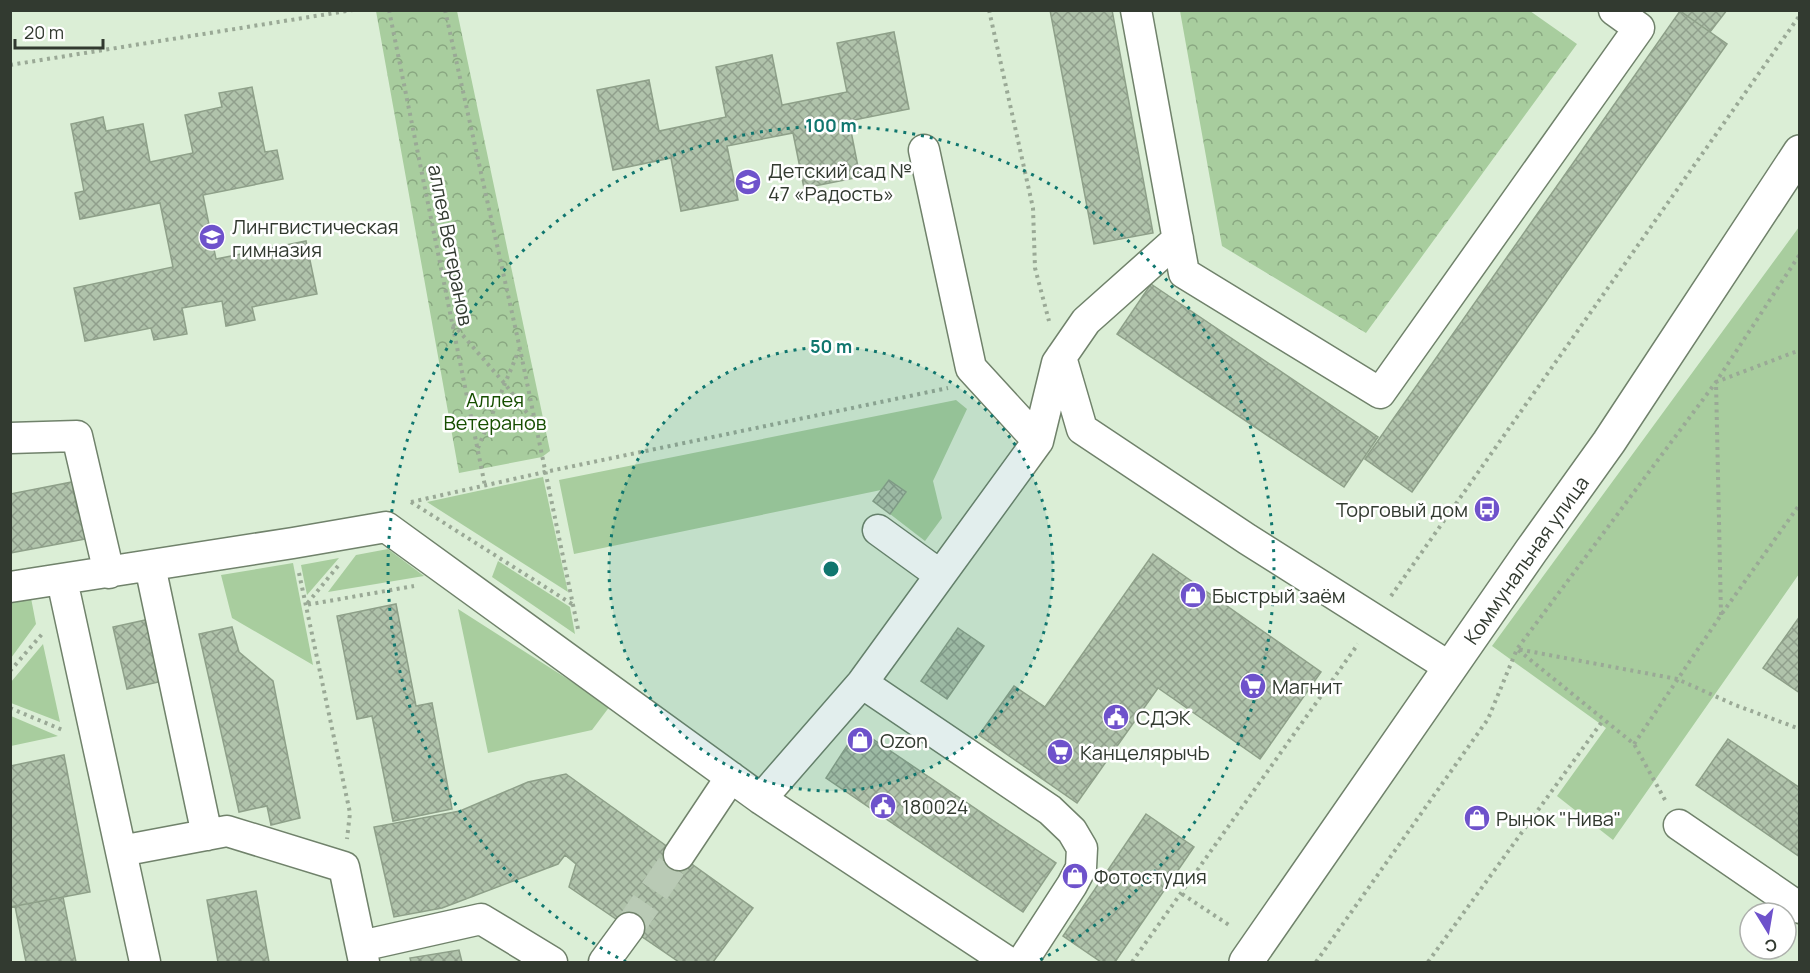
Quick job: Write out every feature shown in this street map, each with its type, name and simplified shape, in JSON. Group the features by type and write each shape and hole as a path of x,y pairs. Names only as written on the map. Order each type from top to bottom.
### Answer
{"main road":[{"name":"Коммунальная улица","path":"1246,963 1610,442 1800,152"}],"lane":[{"path":"1136,10 1184,273 1380,393 1639,28 1614,10"},
{"path":"924,150 971,368 1038,441"},
{"path":"762,799 862,683 1038,441 1057,363 1086,321 1178,239"},
{"path":"1061,357 1082,429 1247,539 1451,668"},
{"path":"10,438 77,436 109,573"},
{"path":"10,587 65,592 109,573 386,527 762,799 1008,963"},
{"path":"878,531 940,575"},
{"path":"150,566 207,835"},
{"path":"65,592 145,963"},
{"path":"862,683 1050,810 1072,831 1082,848 1081,868 1022,963"},
{"path":"679,855 731,777"},
{"path":"1679,825 1800,908"},
{"path":"121,851 227,831 344,867 362,954 481,919 552,963"},
{"path":"604,963 629,928"}],"path":[{"path":"10,65 353,10"},
{"name":"аллея Ветеранов","path":"389,10 485,486"},
{"path":"445,10 520,349 579,637"},
{"path":"989,10 1033,208 1035,268 1057,354 1061,357"},
{"path":"1132,963 1800,15"},
{"path":"1316,963 1488,719 1517,649 1716,382 1800,254"},
{"path":"452,323 505,384 535,423"},
{"path":"477,450 520,349"},
{"path":"1716,382 1800,350"},
{"path":"411,502 981,381"},
{"path":"1716,382 1721,615"},
{"path":"1634,744 1721,615 1800,504"},
{"path":"293,543 350,813 344,867"},
{"path":"306,605 342,561"},
{"path":"306,605 416,585"},
{"path":"10,672 65,592"},
{"path":"1517,649 1677,679 1735,705 1800,729"},
{"path":"1517,649 1634,744 1679,825"},
{"path":"10,708 98,745"},
{"path":"1428,963 1604,719"}],"green space":[{"name":"Аллея Ветеранов","path":"376,11 457,11 550,451 542,457 459,473"},
{"path":"1180,11 1530,11 1577,44 1366,333 1222,246"},
{"path":"1799,227 1799,574 1613,840 1557,796 1606,728 1492,646"},
{"path":"956,400 967,409 933,481 942,518 925,541 890,514 906,493 889,480 881,490 574,554 559,480"},
{"path":"543,477 568,592 427,502"},
{"path":"388,549 424,576 328,592 356,555"},
{"path":"339,558 307,595 301,565"},
{"path":"498,561 570,607 575,634 492,577"},
{"path":"293,563 313,665 232,618 221,575"},
{"path":"31,598 36,624 11,658 11,601"},
{"path":"458,609 610,706 592,730 488,753"},
{"path":"43,644 60,722 11,703 11,682"},
{"path":"11,716 58,736 11,746"}],"building":[{"path":"1050,10 1112,10 1153,233 1094,244"},
{"path":"1679,10 1727,10 1710,32"},
{"path":"1680,11 1727,44 1412,492 1365,459"},
{"path":"894,32 909,109 849,121 860,177 804,188 793,133 727,146 738,200 681,211 671,158 613,170 597,90 649,80 659,131 726,117 716,67 772,55 782,105 847,92 837,43"},
{"path":"252,87 265,152 277,150 283,179 203,195 216,259 306,241 317,294 252,307 255,320 226,326 222,301 182,308 187,334 154,340 151,328 85,341 74,288 173,267 160,203 80,219 75,193 84,191 71,124 103,117 106,131 143,124 150,162 193,153 185,115 222,107 219,93"},
{"path":"1151,284 1378,437 1344,487 1117,334"},
{"path":"889,480 906,492 890,514 873,501"},
{"path":"72,482 78,513 86,512 91,538 10,553 10,494"},
{"path":"1153,554 1321,672 1260,759 1158,688 1077,803 979,735 1014,686 1045,707"},
{"path":"396,604 416,706 432,703 452,809 393,821 372,716 357,719 337,616"},
{"path":"1800,616 1800,693 1763,668"},
{"path":"150,619 163,681 127,689 113,627"},
{"path":"232,627 239,652 273,681 300,818 271,825 267,806 239,812 199,634"},
{"path":"958,628 984,646 947,699 921,681"},
{"path":"858,729 1056,863 1023,912 826,778"},
{"path":"1728,739 1800,788 1800,857 1696,785"},
{"path":"64,755 90,892 10,907 10,766"},
{"path":"566,774 753,908 713,962 679,962 569,887 576,864 565,855 558,864 442,908 394,917 374,827 460,811 528,782"},
{"path":"1146,814 1194,847 1115,962 1101,962 1063,936"},
{"path":"256,891 269,962 218,962 207,900"},
{"path":"63,897 76,962 26,962 15,906"},
{"path":"459,950 462,962 411,962 410,958"}],"tunnel":[{"path":"629,928 679,855"}],"place":[{"name":"Детский сад № 47 «Радость»","path":"748,182"},
{"name":"Лингвистическая гимназия","path":"212,237"},
{"name":"Торговый дом","path":"1487,509"},
{"name":"Быстрый заём","path":"1193,595"},
{"name":"Магнит","path":"1253,686"},
{"name":"СДЭК","path":"1116,717"},
{"name":"Ozon","path":"860,740"},
{"name":"КанцелярычЬ","path":"1060,752"},
{"name":"180024","path":"883,806"},
{"name":"Рынок \"Нива\"","path":"1477,818"},
{"name":"Фотостудия","path":"1075,876"}]}
